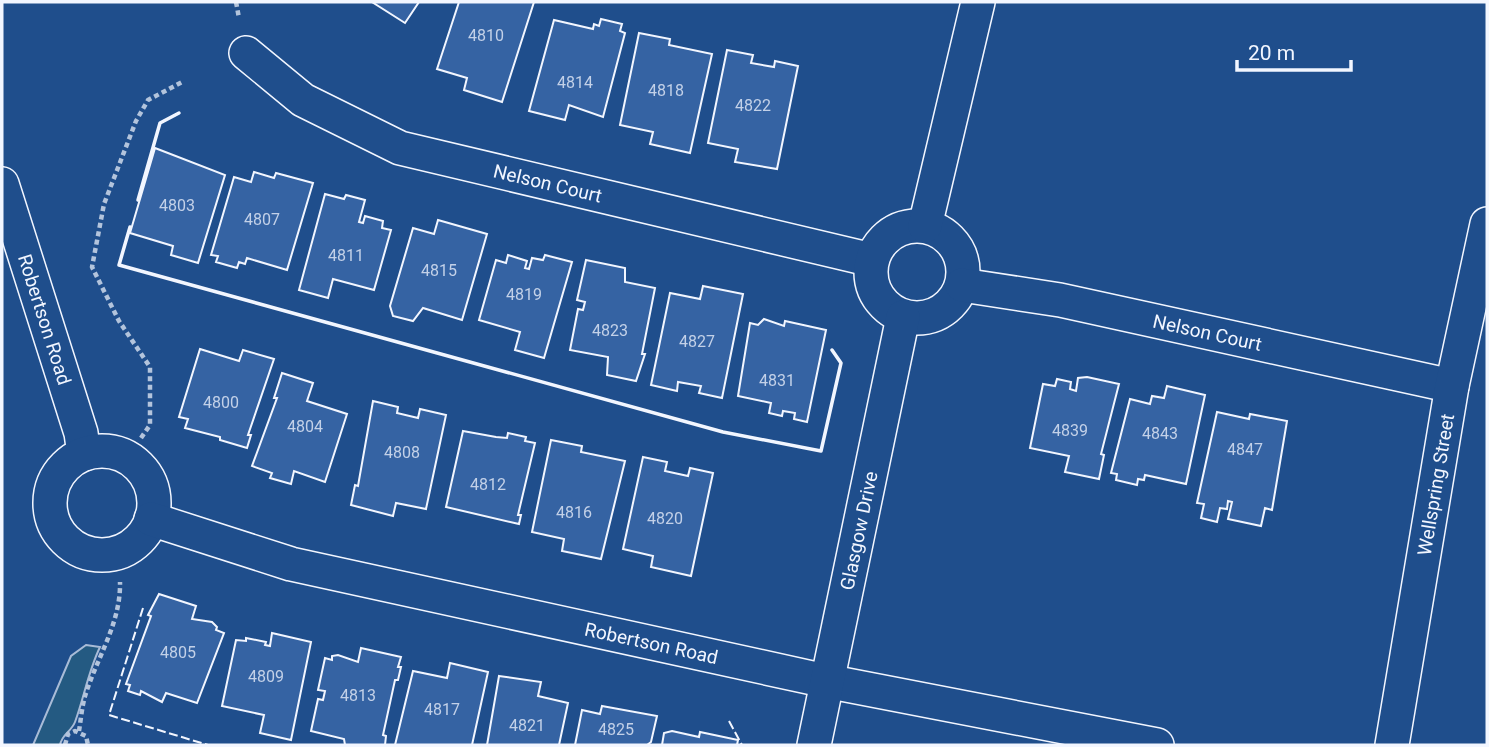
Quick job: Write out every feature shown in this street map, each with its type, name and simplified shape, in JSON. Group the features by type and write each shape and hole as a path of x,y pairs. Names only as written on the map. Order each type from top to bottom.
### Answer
{"street":[{"path":"925,226 978,2"},
{"name":"Nelson Court","path":"246,53 303,100 400,148 872,260"},
{"name":"Robertson Road","path":"2,184 81,433 84,454"},
{"name":"Wellspring Street","path":"1392,745 1452,386 1487,224"},
{"path":"925,226 940,231 960,254 964,269 962,285 955,299 944,310 929,316 903,317 887,307 877,296 871,281 872,260 883,240 895,230 925,226"},
{"name":"Nelson Court","path":"962,285 1060,300 1452,386"},
{"name":"Glasgow Drive","path":"814,745 903,317"},
{"path":"102,451 119,455 134,463 146,476 153,492 151,519 138,540 124,550 108,555 91,555 75,548 63,537 54,523 50,507 51,491 58,475 70,462 84,454 102,451"},
{"name":"Robertson Road","path":"151,519 290,564 826,681 1157,745"}],"path":[{"path":"141,438 150,425 150,367 119,321 92,267 104,204 136,121 148,100 184,81"},
{"path":"79,731 86,694 106,645 120,600 120,582"},
{"path":"65,745 68,734 79,731"},
{"path":"79,731 86,736 88,745"}],"shaded area":[{"path":"86,645 100,647 73,725 60,745 33,745 71,656"}],"building":[{"path":"372,2 419,2 405,23"},
{"path":"459,2 534,2 502,102 464,90 467,78 437,69"},
{"path":"601,19 622,24 620,31 625,33 603,117 569,105 565,120 529,111 554,20 593,29 594,24 599,26"},
{"path":"639,33 670,39 669,45 712,54 690,153 650,144 653,132 620,125"},
{"path":"727,50 753,55 751,63 774,67 775,61 798,66 777,169 735,162 738,149 708,143"},
{"path":"155,148 225,175 198,263 171,255 173,246 130,233"},
{"path":"254,172 274,178 276,173 313,183 287,270 247,258 245,264 239,262 237,268 216,262 218,256 211,255 234,177 251,182"},
{"path":"325,194 344,199 346,195 365,200 359,222 363,223 365,216 383,221 382,228 391,230 374,290 333,279 328,298 299,290"},
{"path":"438,220 487,234 462,320 423,308 413,321 393,316 390,306 413,228 434,234"},
{"path":"508,255 527,261 525,268 529,269 532,258 543,260 545,255 572,262 544,358 515,350 520,332 479,320 496,260 506,263"},
{"path":"586,260 625,268 625,282 655,288 642,354 645,354 636,381 607,375 608,357 570,350 578,309 583,310 585,302 577,300"},
{"path":"703,286 743,294 722,398 699,393 701,386 678,382 677,391 651,385 670,293 700,299"},
{"path":"764,319 784,326 785,321 826,330 807,422 794,419 795,413 783,411 782,416 769,413 771,403 738,396 750,323 758,325"},
{"path":"200,349 239,361 243,350 274,359 248,435 251,435 247,448 220,440 220,437 185,428 188,419 179,417"},
{"path":"282,373 313,383 307,401 347,414 325,482 294,471 291,484 270,478 272,473 252,466 277,398 274,398"},
{"path":"1087,377 1119,384 1101,454 1104,455 1099,479 1065,472 1069,456 1030,448 1043,384 1055,386 1057,379 1071,382 1070,389 1076,391 1078,378"},
{"path":"1167,386 1205,395 1186,484 1145,475 1144,480 1138,479 1137,485 1116,480 1117,474 1111,473 1130,399 1150,404 1152,396 1164,398"},
{"path":"373,401 398,407 397,413 418,418 420,409 446,415 426,509 396,503 393,516 351,505 355,485 358,486"},
{"path":"1217,412 1249,419 1250,414 1287,421 1272,510 1265,508 1261,526 1228,519 1232,502 1228,501 1227,509 1220,508 1217,522 1201,518 1204,504 1197,503"},
{"path":"463,431 507,438 508,433 526,437 525,441 535,443 518,515 521,515 519,524 446,507"},
{"path":"551,440 582,446 581,452 625,461 601,559 562,551 564,539 532,532"},
{"path":"643,457 667,462 665,471 688,476 690,468 713,473 691,576 651,567 653,556 623,549"},
{"path":"159,594 196,606 192,619 212,622 217,627 216,630 224,633 197,703 166,693 162,702 141,691 140,695 128,691 130,685 126,684 151,616 148,615"},
{"path":"272,633 311,642 291,740 260,733 264,715 222,706 236,640 246,641 246,638 266,642 265,645 270,646"},
{"path":"361,648 401,657 398,680 395,680 383,735 386,736 385,745 345,745 344,739 311,731 318,699 323,700 325,691 318,690 325,658 332,660 332,656 338,655 358,662"},
{"path":"450,663 488,672 472,745 395,745 413,671 447,678"},
{"path":"499,676 541,682 538,696 568,703 559,745 487,745"},
{"path":"602,706 657,716 651,742 647,745 575,745 582,710 600,714"},
{"path":"672,731 699,737 700,732 738,740 737,745 662,745 664,733"}],"fence":[{"path":"143,608 109,715 208,745"},
{"path":"729,721 742,745"}],"wall":[{"path":"138,200 160,123 179,113"},
{"path":"130,227 119,265 723,432 821,451 841,363 832,350"}]}
